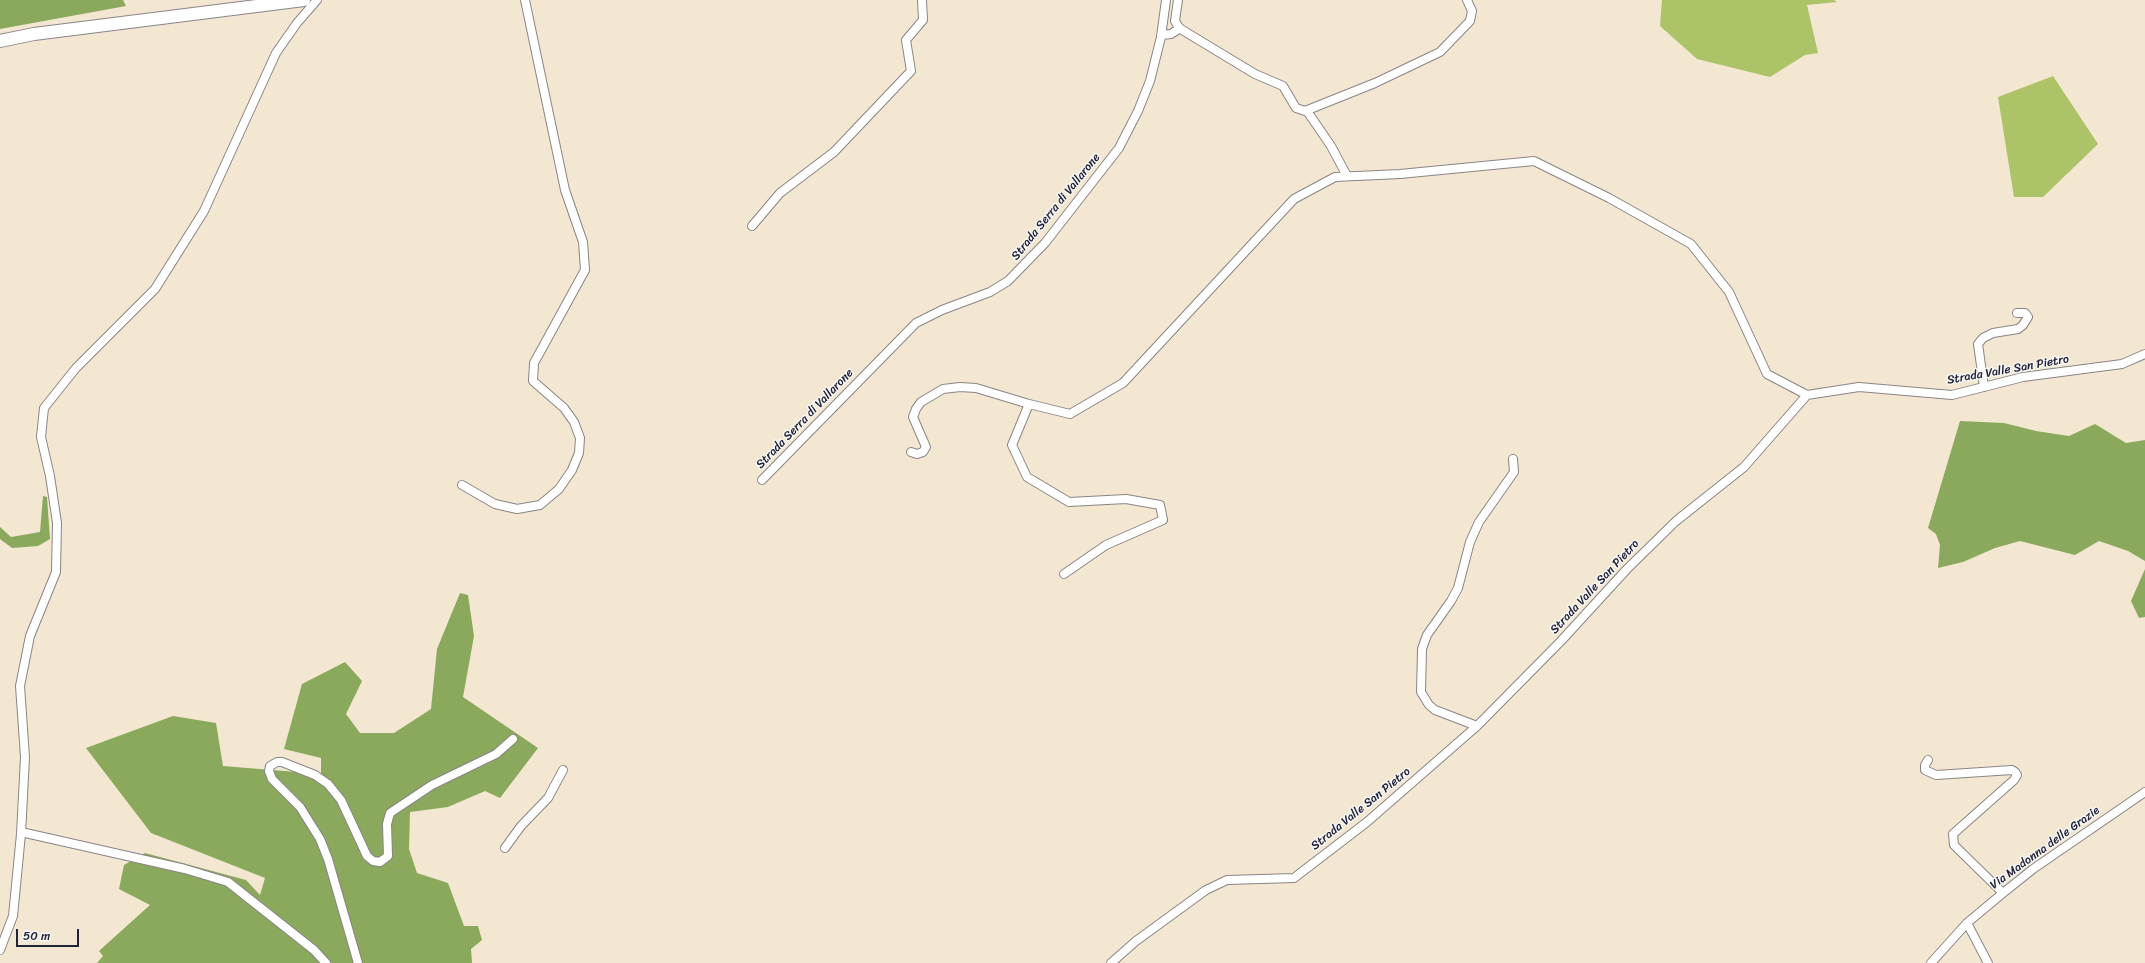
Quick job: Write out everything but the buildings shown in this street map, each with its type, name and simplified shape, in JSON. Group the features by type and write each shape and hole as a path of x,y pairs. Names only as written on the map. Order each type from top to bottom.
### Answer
{"street":[{"path":"0,41 34,34 304,0"},
{"path":"0,950 12,916 21,832 25,757 20,686 30,636 56,572 57,523 50,476 41,437 44,408 76,368 155,289 204,211 276,53 296,23 317,0"},
{"path":"462,485 495,504 518,509 540,505 559,489 572,470 579,453 580,438 574,422 564,408 534,381 534,363 585,270 583,242 565,190 525,0"},
{"path":"752,226 780,193 834,152 910,71 906,40 923,20 922,0"},
{"name":"Strada Serra di Vallarone","path":"762,480 911,327 942,310 990,292 1008,281 1044,243 1119,148 1138,111 1150,81 1161,34 1166,0"},
{"path":"1178,0 1175,21 1180,28 1255,74 1283,86 1296,108 1302,111 1307,111 1375,83 1440,52 1470,21 1472,10 1467,0"},
{"path":"1161,34 1168,35 1180,28"},
{"path":"1307,111 1331,146 1347,176"},
{"path":"910,452 917,454 923,452 926,447 924,439 914,421 913,417 916,408 921,402 943,390 960,387 976,388 1029,404 1070,414 1123,383 1294,199 1335,177 1400,174 1534,161 1608,198 1691,244 1729,292 1767,374 1807,395"},
{"path":"1984,387 1978,344 1982,338 1993,333 2018,329 2023,325 2028,317 2025,313 2017,313"},
{"name":"Strada Valle San Pietro","path":"1111,963 1136,941 1206,890 1227,880 1294,878 1368,822 1476,726 1561,641 1627,569 1670,526 1744,467 1807,395 1859,387 1952,395 2023,377 2122,364 2145,354"},
{"path":"1029,404 1012,445 1027,477 1069,502 1126,499 1160,505 1163,520 1106,545 1064,574"},
{"path":"1476,726 1435,710 1429,705 1421,692 1422,648 1427,635 1451,602 1458,588 1470,542 1479,522 1514,472 1513,459"},
{"path":"358,963 328,859 320,839 300,807 272,779 269,771 270,766 277,762 282,762 316,775 328,784 341,800 367,856 373,861 380,862 388,856 387,824 390,813 432,785 491,756 513,739"},
{"path":"1928,760 1925,765 1925,770 1936,775 2012,770 2017,775 2014,780 1953,834 1954,845 2003,893"},
{"path":"505,848 521,826 548,798 563,770"},
{"name":"Via Madonna delle Grazie","path":"1931,963 1967,922 2033,869 2145,792"},
{"path":"21,832 185,869 228,882 314,950 326,963"},
{"path":"1967,922 1988,963"}],"green space":[{"path":"0,0 123,0 126,6 0,29"},
{"path":"1662,0 1834,0 1837,2 1807,5 1818,53 1805,55 1770,77 1697,59 1660,26"},
{"path":"2053,76 2098,144 2043,197 2014,197 1998,97"},
{"path":"1960,421 2004,423 2036,431 2069,436 2095,424 2126,443 2145,440 2145,561 2128,551 2099,541 2075,555 2020,541 1995,548 1963,562 1938,568 1940,545 1936,534 1928,528"},
{"path":"43,496 47,497 50,539 38,546 12,548 0,539 0,527 11,537 40,532"},
{"path":"2145,569 2145,617 2139,618 2131,601"},
{"path":"460,593 468,595 474,636 463,697 538,748 500,798 485,791 448,807 410,812 409,849 417,873 448,883 464,926 478,926 482,940 471,949 472,963 97,963 103,956 99,951 150,905 119,889 124,865 145,853 246,880 260,895 265,878 151,833 86,748 173,716 216,723 223,766 321,774 321,758 284,749 302,684 345,662 362,681 346,714 360,733 394,733 431,709 437,649"}]}
